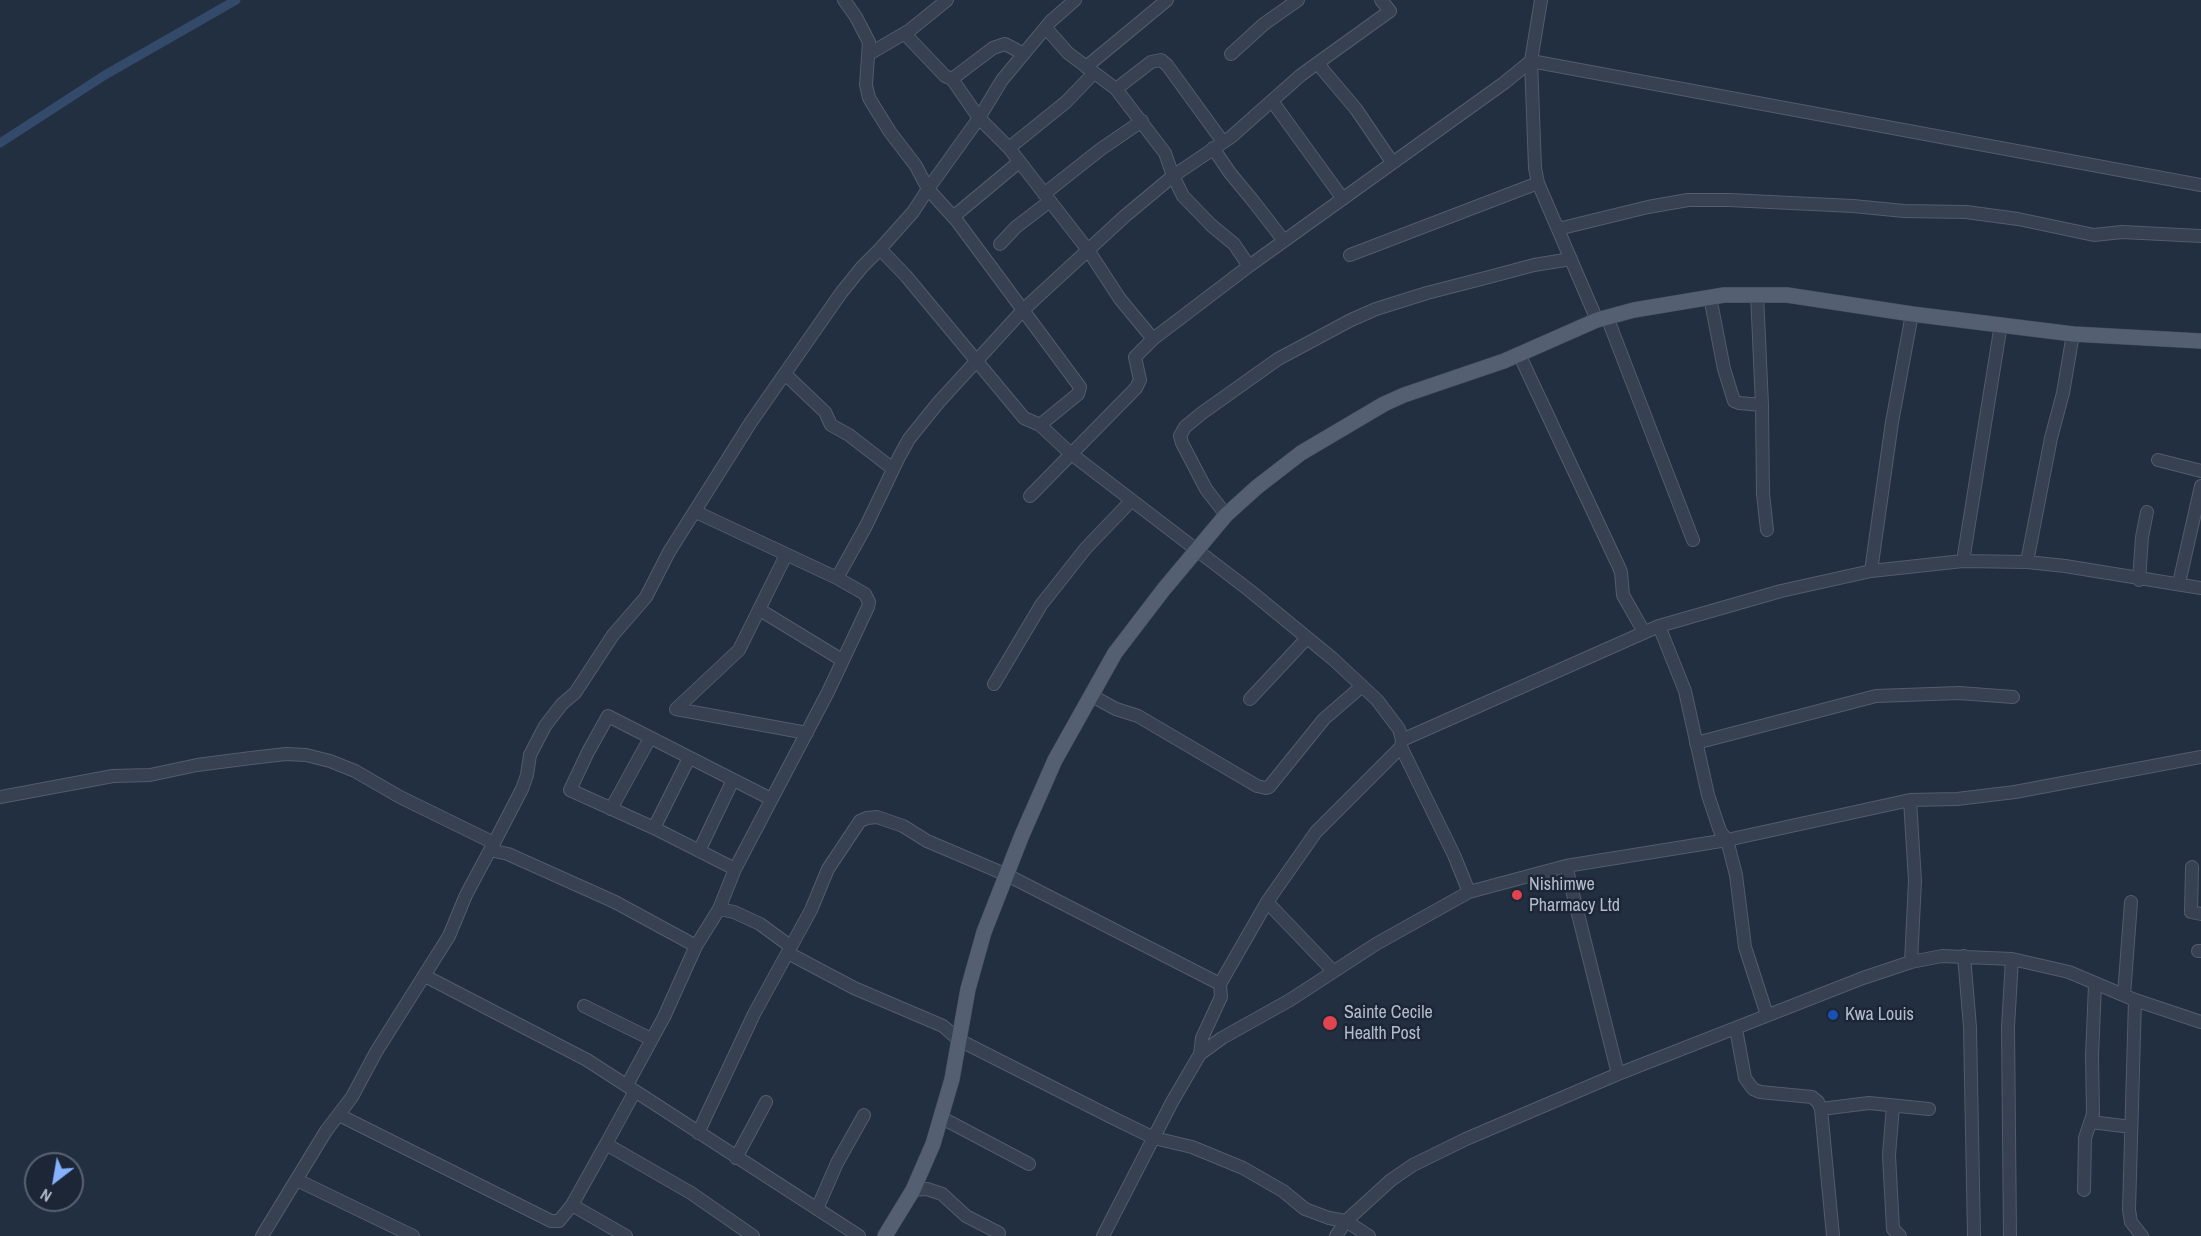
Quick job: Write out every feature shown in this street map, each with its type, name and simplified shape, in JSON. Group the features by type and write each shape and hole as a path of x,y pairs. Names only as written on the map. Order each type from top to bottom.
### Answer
{"main road":[{"path":"885,1236 913,1190 933,1144 952,1079 968,989 984,932 1022,835 1055,760 1125,639 1226,515 1257,487 1301,453 1362,416 1404,395 1519,354 1602,318 1710,297 1757,294 1822,299 1912,314 2073,334 2201,341"}],"street":[{"path":"844,0 867,36 869,54 866,85 869,98 890,132 916,166 928,189 953,218 1080,387 1078,394 1040,424"},
{"path":"869,54 930,16 947,0"},
{"path":"262,1236 318,1143 352,1096 376,1052 458,920 466,895 522,789 527,776 530,755 545,726 574,693 613,634 646,597 669,552 696,512 732,450 841,293 862,267 910,217 979,118 1002,80 1046,28 1075,0"},
{"path":"1009,148 1066,102 1090,70 1167,0"},
{"path":"1231,54 1264,24 1298,0"},
{"path":"837,578 866,526 904,448 922,423 1023,310 1173,176 1218,145 1272,102 1301,75 1390,11 1381,0"},
{"path":"1541,0 1531,61 1535,168 1538,183 1571,259 1602,318 1693,540"},
{"path":"1046,28 1068,53 1116,89 1165,153 1183,195 1211,225 1234,244 1249,266"},
{"path":"905,33 945,76 952,79 979,118 1009,148 1088,250 1120,299 1153,339"},
{"path":"952,79 993,48 1005,44 1024,54"},
{"path":"1116,89 1152,62 1161,60 1167,65 1218,145 1230,173 1284,241"},
{"path":"1030,496 1136,388 1140,380 1135,357 1153,339 1392,162 1504,84 1531,61"},
{"path":"1531,61 2201,185"},
{"path":"1319,62 1323,70 1356,109 1392,162"},
{"path":"1272,102 1343,199"},
{"path":"1000,244 1101,149 1142,121"},
{"path":"953,218 1019,162"},
{"path":"1350,255 1538,183"},
{"path":"1558,229 1648,207 1688,200 1729,200 1904,211 1966,212 2018,219 2094,235 2122,232 2201,236"},
{"path":"880,249 906,276 1024,418 1040,424 1070,453 1333,659 1391,717 1400,729 1402,743 1469,892"},
{"path":"1226,515 1206,489 1180,436 1185,427 1202,413 1278,359 1350,320 1376,309 1489,277 1571,259"},
{"path":"1757,294 1763,494 1767,530"},
{"path":"1710,297 1724,369 1734,401 1762,405"},
{"path":"1871,571 1892,423 1912,314"},
{"path":"1963,561 2001,324"},
{"path":"2028,562 2073,334"},
{"path":"1519,354 1618,565 1621,572 1623,595 1644,632"},
{"path":"785,374 825,412 831,425 849,435 893,469"},
{"path":"2158,460 2201,471"},
{"path":"2179,583 2201,486"},
{"path":"993,684 1041,605 1086,548 1131,501"},
{"path":"339,1115 551,1221 559,1221 572,1205 606,1144 651,1039 664,1017 696,946 719,909 735,869 807,733 869,602 865,594 837,578 696,512"},
{"path":"2139,580 2142,537 2147,512"},
{"path":"786,555 739,650 676,709 807,733"},
{"path":"1103,1236 1172,1102 1200,1054 1202,1038 1221,997 1220,984 1267,902 1316,832 1402,743 1659,626 1781,591 1871,571 1963,561 2028,562 2201,588"},
{"path":"760,610 842,660"},
{"path":"1659,626 1685,691 1708,795 1720,831 1727,840 1736,875 1744,948 1767,1015"},
{"path":"1250,699 1307,638"},
{"path":"1092,696 1138,716 1257,786 1266,789 1324,719 1362,686"},
{"path":"1696,743 1876,696 1959,693 2013,697"},
{"path":"735,869 654,828 570,790 588,752 608,716 771,799"},
{"path":"611,809 650,738"},
{"path":"0,797 113,776 150,775 197,765 286,754 306,755 355,771 492,846 615,902 696,946"},
{"path":"1200,1054 1222,1038 1280,1006 1376,944 1469,892 1566,866 1727,840 1910,800 1957,800 2015,792 2201,757"},
{"path":"654,828 690,758"},
{"path":"699,851 733,780"},
{"path":"1910,800 1915,881 1911,962"},
{"path":"698,1134 754,1014 811,910 828,869 860,821 867,818 877,817 888,820 927,841 1006,875 1220,984"},
{"path":"1566,866 1618,1074"},
{"path":"2192,867 2191,912 2201,914"},
{"path":"1267,902 1333,971"},
{"path":"2131,902 2129,1209 2131,1222 2142,1236"},
{"path":"719,909 734,912 760,924 789,950 854,988 943,1026 959,1040 1154,1138 1192,1147 1243,1168 1284,1191 1305,1209 1329,1218 1346,1221 1369,1236"},
{"path":"1336,1236 1346,1221 1372,1196 1413,1165 1466,1139 1618,1074 1767,1015 1911,962 1942,956 2012,959 2069,972 2095,984 2201,1022"},
{"path":"1965,956 1970,1027 1974,1236"},
{"path":"2010,1236 2008,1027 2012,959"},
{"path":"425,976 587,1060 698,1134 859,1236"},
{"path":"2084,1191 2085,1138 2093,1114 2092,1056 2095,984"},
{"path":"584,1006 651,1039"},
{"path":"1736,1029 1744,1078 1753,1089 1760,1092 1812,1096 1818,1102 1821,1109 1833,1236"},
{"path":"736,1158 766,1102"},
{"path":"1821,1109 1869,1103 1929,1109"},
{"path":"1893,1106 1889,1155 1893,1229 1900,1236"},
{"path":"817,1209 837,1163 864,1115"},
{"path":"942,1118 1029,1164"},
{"path":"2091,1122 2131,1127"},
{"path":"606,1144 691,1193 753,1236"},
{"path":"297,1180 413,1236"},
{"path":"913,1190 927,1190 942,1194 966,1216 999,1233"},
{"path":"572,1205 622,1235"}],"waterway":[{"path":"0,143 105,75 236,0"}],"place":[{"name":"Nishimwe Pharmacy Ltd","path":"1517,895"},
{"name":"Kwa Louis","path":"1833,1015"},
{"name":"Sainte Cecile Health Post","path":"1330,1023"}]}
